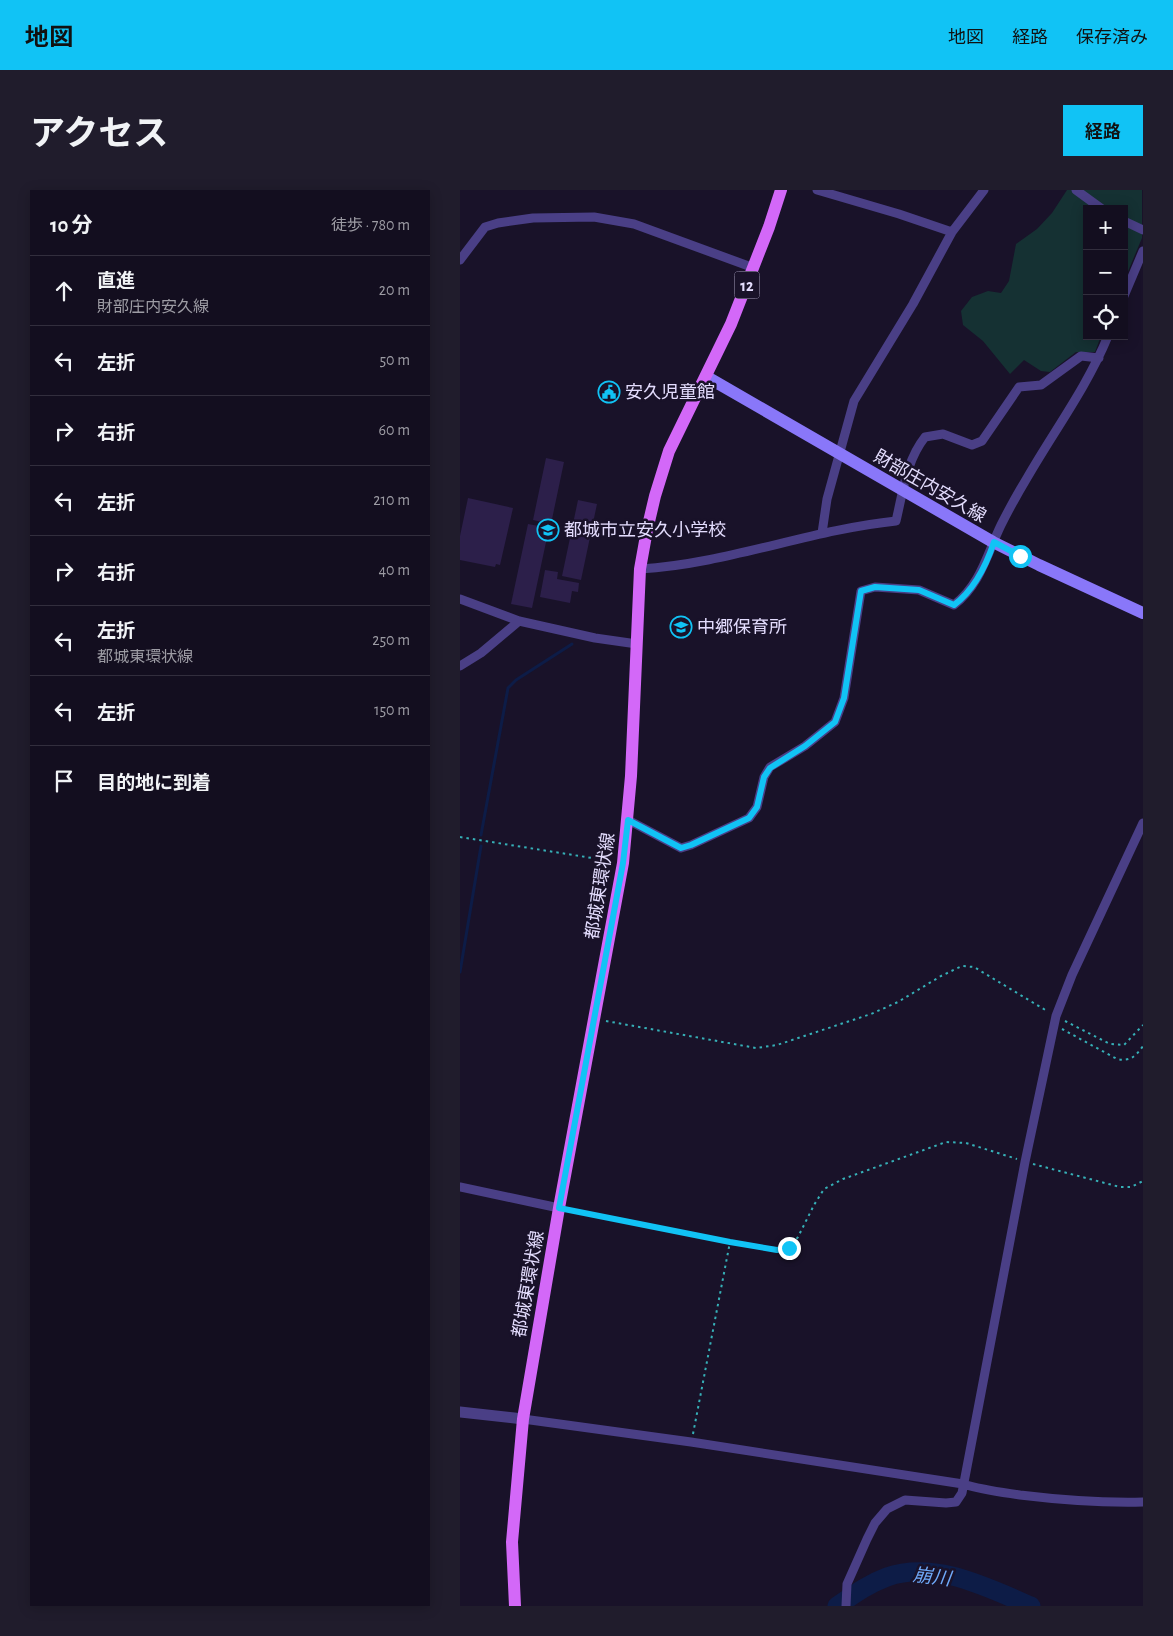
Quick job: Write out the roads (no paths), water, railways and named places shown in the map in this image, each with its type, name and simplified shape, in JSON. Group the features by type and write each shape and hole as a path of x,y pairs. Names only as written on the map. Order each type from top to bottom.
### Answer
{"main road":[{"name":"都城東環状線","path":"515,1606 512,1542 523,1419 559,1208 623,863 631,776 640,569 655,496 669,451 732,324 754,268 780,190"},
{"name":"財部庄内安久線","path":"707,377 994,542 1039,565 1143,612"}],"street":[{"path":"817,190 952,232"},
{"path":"822,533 827,499 854,401 913,304 952,232 984,190"},
{"path":"1076,190 1097,205"},
{"path":"460,260 485,228 498,223 533,218 594,217 634,224 754,268"},
{"path":"1128,223 1143,230"},
{"path":"1124,295 1143,251"},
{"path":"628,820 681,848 749,818 757,807 764,777 770,768 805,746 835,722 844,698 861,591 875,587 919,590 954,605 966,596 988,559 1002,523 1072,406 1106,340"},
{"path":"640,569 671,567 717,559 862,524 896,521 910,462 916,448 925,436 943,434 972,445 982,441 1019,387 1041,385 1081,356 1098,358"},
{"path":"460,599 519,621 595,638 637,644"},
{"path":"460,666 481,653 519,621"},
{"path":"846,1606 847,1584 875,1523 887,1509 906,1500 956,1502 962,1493 1055,1020 1072,975 1143,823"},
{"path":"460,1187 559,1208"},
{"path":"460,1412 691,1442 963,1484 979,1489 1047,1498 1101,1503 1143,1502"}],"waterway":[{"path":"481,835 508,688 516,680 572,644"},
{"path":"460,972 481,846"},
{"name":"崩川","path":"837,1606 867,1586 887,1577 905,1573 924,1572 961,1578 1031,1606"}],"place":[{"name":"安久児童館","path":"609,392"},
{"name":"都城市立安久小学校","path":"548,530"},
{"name":"中郷保育所","path":"681,627"}]}
